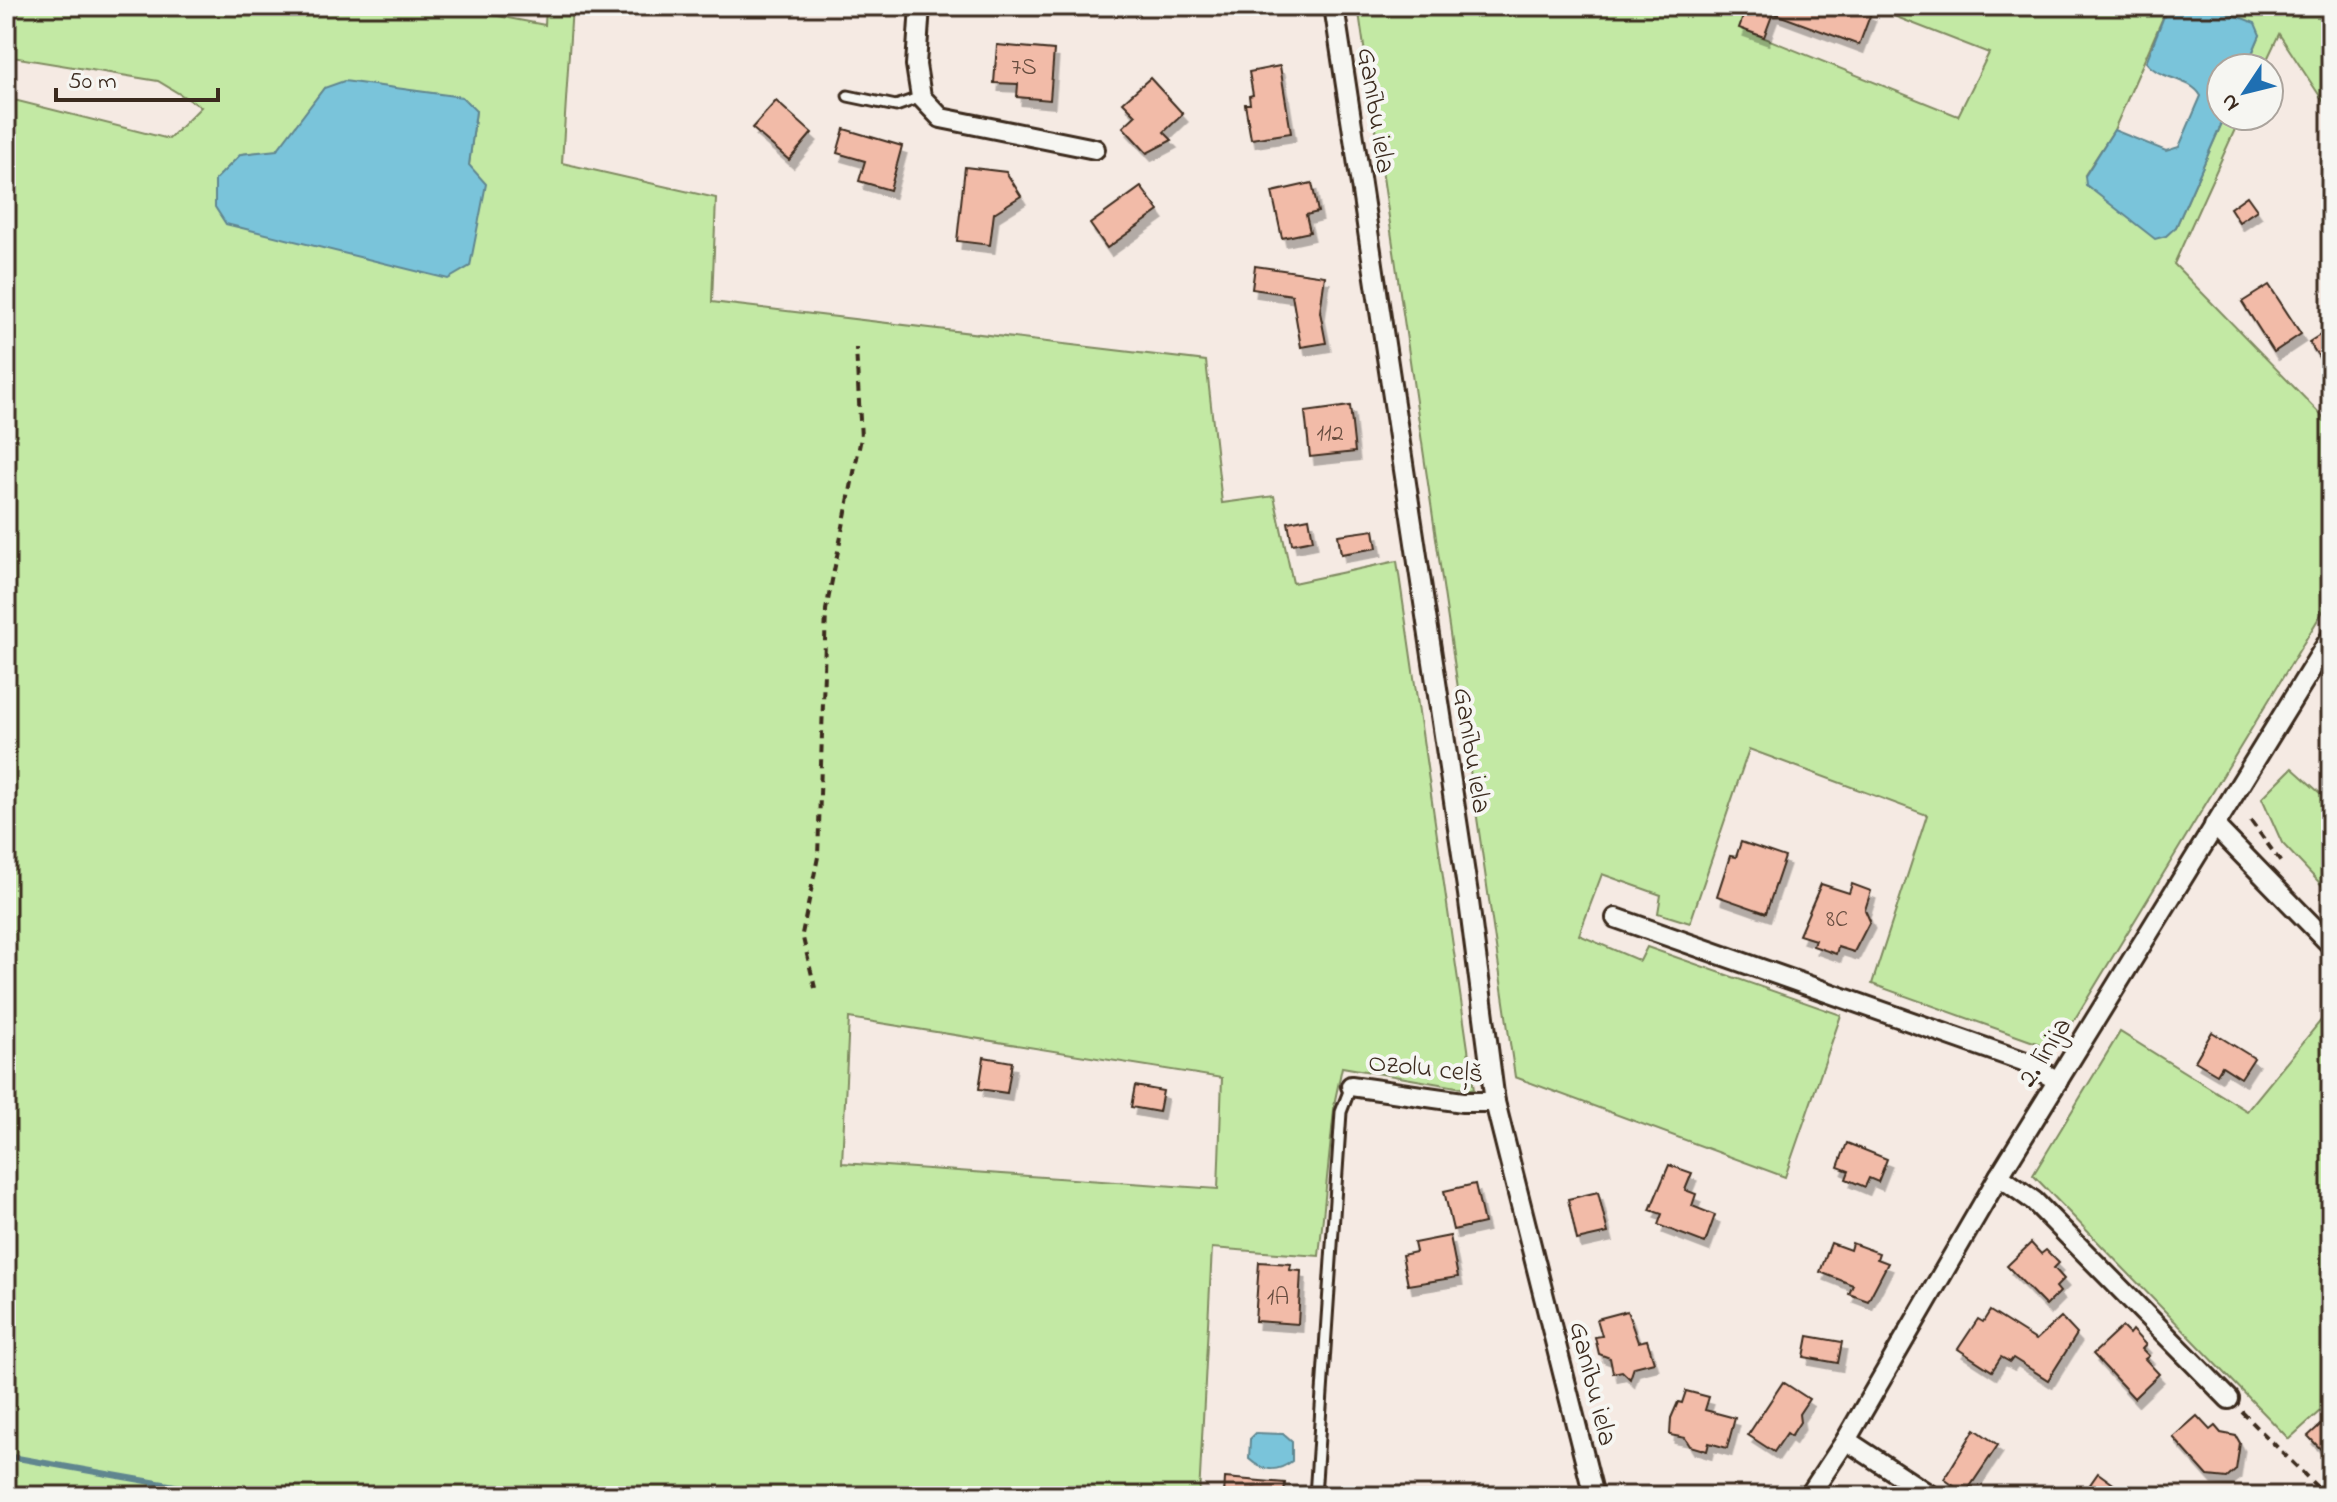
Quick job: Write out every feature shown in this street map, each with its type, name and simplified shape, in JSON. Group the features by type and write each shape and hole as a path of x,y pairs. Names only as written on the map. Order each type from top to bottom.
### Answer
{"street":[{"path":"920,6 916,65 921,97 941,118 1095,149"},
{"name":"Ganību iela","path":"1334,6 1468,894 1495,1102 1594,1496"},
{"name":"2. līnija","path":"1809,1496 1846,1440 1999,1176 2331,637"},
{"path":"2214,825 2331,945"},
{"path":"1616,918 2023,1061 2058,1081"},
{"name":"Ozolu ceļš","path":"1351,1086 1463,1102 1495,1102"},
{"path":"1999,1176 2034,1201 2229,1399"},
{"path":"1846,1440 1931,1496"}],"lane":[{"path":"848,96 896,106 921,97"},
{"path":"1315,1496 1341,1112 1351,1086"}],"path":[{"path":"815,988 802,934 818,857 826,610 861,438 856,348"},
{"path":"2251,821 2289,871"},
{"path":"2229,1399 2326,1496"},
{"path":"1254,1496 1255,1485"}],"green space":[{"path":"6,6 446,6 545,25 546,6 572,6 562,163 716,198 712,302 1206,361 1222,503 1274,496 1293,583 1397,561 1474,1090 1342,1067 1335,1100 1319,1256 1212,1248 1199,1496 6,1496 6,98 169,139 201,107 158,81 6,56","holes":["324,88 476,111 469,165 241,154 277,151","849,1018 1222,1078 1218,1189 842,1163"]},
{"path":"1358,6 1746,6 1740,28 1958,116 1989,53 1881,11 1885,6 2168,6 2114,130 2085,175 2176,227 2218,132 2234,132 2174,264 2331,425 2331,598 2056,1050 1872,984 1927,815 1749,749 1690,923 1658,913 1661,895 1602,874 1579,935 1640,961 1647,947 1841,1015 1785,1177 1515,1077"},
{"path":"2211,6 2331,6 2331,113 2279,34 2271,52 2253,52 2260,35"},
{"path":"2292,768 2331,803 2331,895 2282,843 2262,798"},
{"path":"2331,1008 2331,1401 2289,1439 2033,1175 2120,1032 2247,1111"}],"water":[{"path":"2168,6 2211,6 2255,23 2260,35 2253,52 2205,52 2205,132 2218,132 2176,227 2166,236 2155,239 2086,185 2085,176 2114,130 2166,151 2179,147 2201,96 2190,85 2159,72 2146,62"},
{"path":"344,81 462,97 476,111 469,165 486,184 470,266 448,279 226,224 215,207 215,180 241,154 277,150 324,88"},
{"path":"1256,1433 1283,1434 1292,1442 1292,1461 1275,1469 1254,1463 1249,1459 1250,1439"}],"building":[{"path":"1747,6 1853,6 1871,13 1859,45 1773,13 1764,37 1739,28"},
{"path":"997,45 1054,50 1050,100 1017,97 1018,84 994,83"},
{"path":"1280,66 1291,133 1251,139 1245,104 1250,104 1249,96 1253,95 1249,72"},
{"path":"1150,78 1183,114 1164,132 1172,140 1147,153 1123,127 1136,115 1123,102"},
{"path":"776,101 812,133 789,160 752,128"},
{"path":"844,129 902,146 890,190 859,181 865,161 837,153"},
{"path":"965,167 1006,172 1021,196 994,213 990,245 957,241"},
{"path":"1312,183 1318,212 1306,215 1310,232 1282,238 1272,192"},
{"path":"1141,187 1159,211 1107,248 1090,224"},
{"path":"2247,196 2257,210 2239,222 2230,208"},
{"path":"1255,266 1325,276 1320,312 1326,343 1301,347 1292,295 1252,289"},
{"path":"2269,285 2301,334 2274,352 2242,302"},
{"path":"2331,328 2331,375 2309,342"},
{"path":"1350,406 1355,452 1310,457 1305,412"},
{"path":"1309,518 1313,540 1292,544 1288,522"},
{"path":"1374,530 1377,548 1341,554 1338,535"},
{"path":"1741,842 1785,857 1766,913 1717,896 1730,856 1736,857"},
{"path":"1821,884 1849,893 1852,884 1871,891 1865,910 1870,921 1854,952 1838,947 1836,954 1813,946 1815,940 1799,935"},
{"path":"2212,1032 2254,1058 2241,1078 2222,1066 2217,1074 2195,1061"},
{"path":"984,1057 1012,1062 1007,1093 979,1089"},
{"path":"1135,1086 1163,1091 1159,1112 1131,1107"},
{"path":"1847,1143 1887,1159 1878,1182 1869,1178 1865,1187 1846,1179 1849,1171 1838,1167"},
{"path":"1669,1165 1692,1173 1685,1190 1696,1194 1692,1206 1715,1215 1705,1243 1658,1225 1662,1214 1650,1210"},
{"path":"1475,1184 1484,1223 1453,1230 1444,1191"},
{"path":"1598,1192 1608,1233 1577,1240 1568,1199"},
{"path":"1450,1236 1458,1277 1408,1285 1402,1255 1416,1252 1414,1243"},
{"path":"1831,1243 1850,1250 1852,1243 1879,1253 1877,1259 1888,1263 1868,1301 1849,1294 1853,1285 1820,1272"},
{"path":"2031,1243 2041,1254 2046,1250 2059,1263 2054,1268 2064,1279 2056,1287 2060,1292 2046,1306 2007,1266"},
{"path":"1259,1262 1291,1264 1290,1270 1301,1271 1298,1324 1255,1321"},
{"path":"1627,1311 1638,1342 1647,1340 1654,1362 1634,1367 1630,1379 1622,1371 1613,1373 1610,1358 1599,1354 1595,1337 1602,1336 1597,1319"},
{"path":"1990,1311 2036,1340 2061,1317 2077,1334 2048,1380 2013,1358 2010,1362 2001,1357 1992,1371 1958,1349 1978,1319 1983,1322"},
{"path":"2122,1327 2129,1334 2132,1330 2146,1345 2142,1349 2149,1356 2145,1359 2159,1374 2134,1398 2093,1354"},
{"path":"1808,1336 1842,1342 1838,1363 1804,1357"},
{"path":"1783,1382 1809,1399 1799,1414 1800,1422 1791,1436 1787,1433 1774,1452 1748,1435"},
{"path":"1686,1391 1709,1397 1705,1410 1735,1418 1727,1448 1709,1443 1707,1451 1690,1446 1685,1438 1670,1435 1671,1418"},
{"path":"2331,1415 2331,1460 2308,1436"},
{"path":"2197,1416 2210,1430 2215,1426 2221,1433 2236,1436 2240,1443 2236,1470 2227,1478 2208,1476 2173,1437"},
{"path":"1975,1429 1998,1445 1965,1494 1944,1479"},
{"path":"2098,1473 2130,1496 2082,1496"},
{"path":"1225,1478 1285,1483 1284,1496 1224,1496"}],"waterway":[{"path":"6,1456 231,1496"}]}
